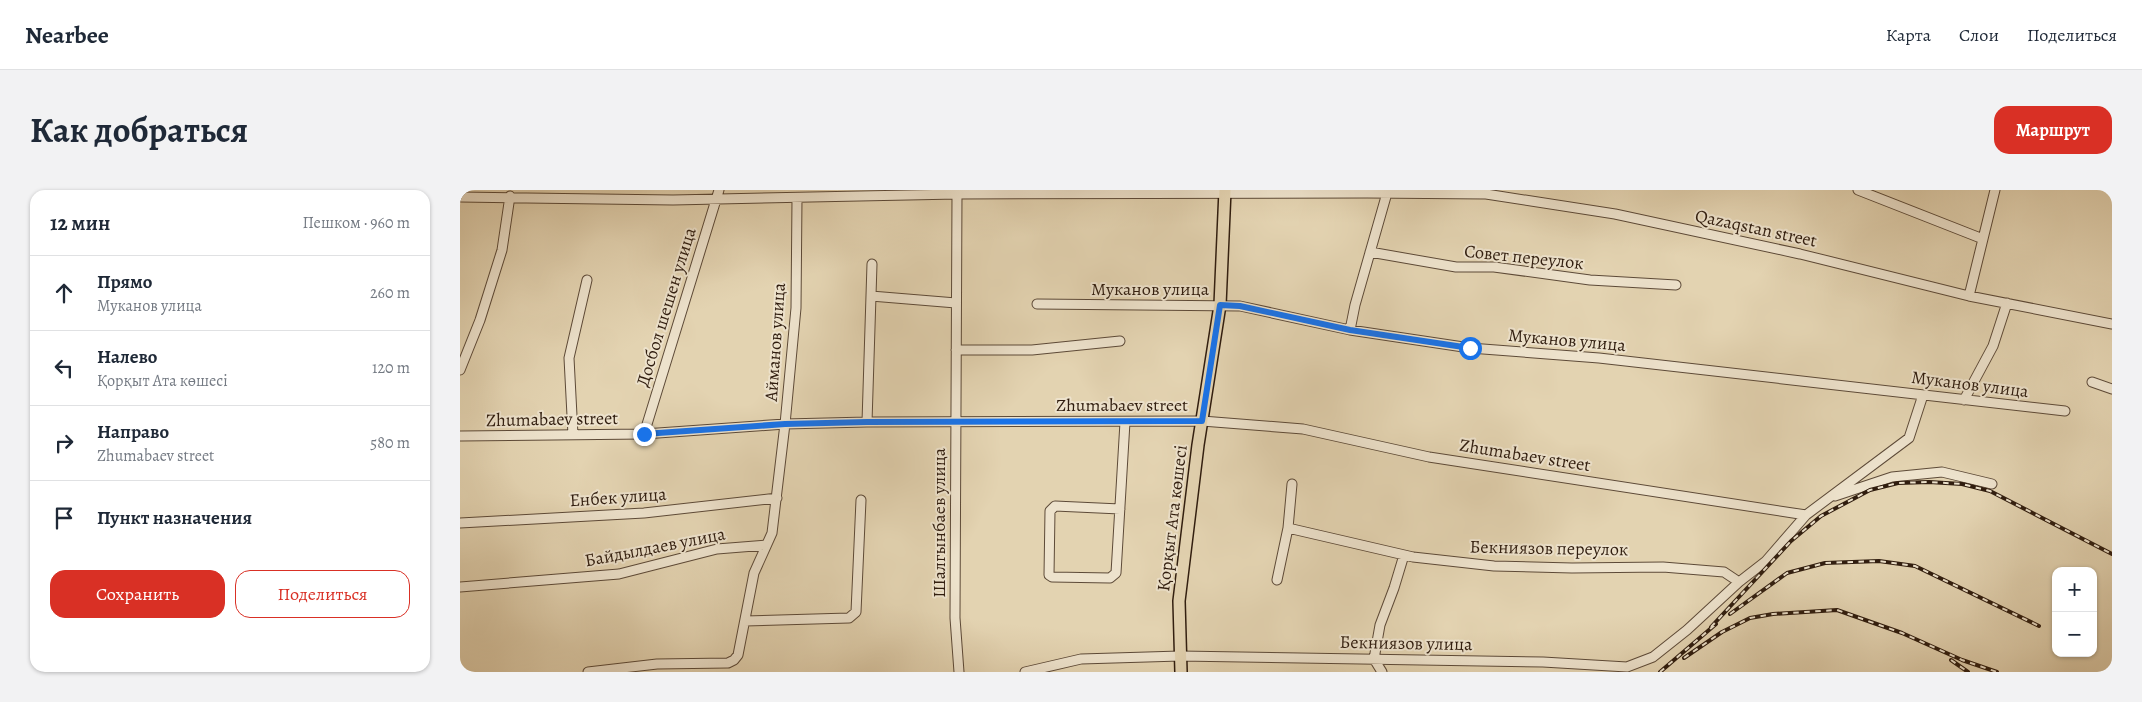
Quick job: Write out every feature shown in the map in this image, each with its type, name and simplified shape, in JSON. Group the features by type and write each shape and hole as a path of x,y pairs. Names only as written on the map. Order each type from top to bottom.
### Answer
{"main road":[{"name":"Қорқыт Ата көшесі","path":"1181,672 1179,601 1202,421 1220,305 1225,192"}],"street":[{"path":"1858,190 1983,239"},
{"path":"1969,296 1995,190"},
{"name":"Qazaqstan street","path":"460,197 718,195 797,199 956,194 1225,192 1486,194 1615,214 1800,254 1969,296 2112,324"},
{"path":"1350,330 1355,305 1387,193"},
{"name":"Шалгынбаев улица","path":"956,194 955,618 959,672"},
{"name":"Досбол шешен улица","path":"644,434 718,195"},
{"path":"460,370 480,320 502,250 510,196"},
{"name":"Айманов улица","path":"700,668 728,663 738,655 754,573 772,533 796,308 797,199"},
{"name":"Совет переулок","path":"1370,252 1456,267 1494,267 1590,280 1676,285"},
{"path":"867,422 872,264"},
{"path":"573,435 569,358 587,280"},
{"path":"871,296 956,303"},
{"path":"1964,400 1993,346 2007,303"},
{"name":"Муканов улица","path":"1037,304 1240,306 1350,330 1470,348 1609,359 2065,411"},
{"path":"956,350 1032,350 1120,341"},
{"path":"2092,382 2112,389"},
{"name":"Бекниязов улица","path":"1025,672 1081,659 1180,656 1543,662 1627,667 1653,658 1687,630 1739,582 1766,561 1806,515 1909,438 1923,395"},
{"name":"Zhumabaev street","path":"460,436 644,434 785,424 867,422 1202,421 1303,429 1429,457 1806,515"},
{"path":"1120,509 1052,507 1050,511 1049,575 1052,577 1110,578 1116,573 1120,509 1124,422"},
{"path":"1828,499 1892,477 1942,472 1992,484"},
{"path":"1277,580 1288,528 1292,484"},
{"name":"Енбек улица","path":"460,524 644,514 777,498"},
{"path":"745,621 849,618 853,616 856,612 860,500"},
{"name":"Бекниязов переулок","path":"1288,528 1404,555 1494,566 1572,568 1663,567 1724,572 1739,582"},
{"name":"Байдылдаев улица","path":"460,587 618,574 717,549 766,545"},
{"path":"1382,672 1374,659 1380,624 1404,555"},
{"path":"588,672 656,664 700,668"}],"railway":[{"path":"1711,627 1791,541 1821,516 1870,490 1898,483 1962,484 1990,491 2112,554"},
{"path":"1730,614 1787,573 1825,563 1879,561 1915,566 2039,626"},
{"path":"1684,658 1722,632 1750,618 1773,614 1837,610 1902,633 1962,660 1997,672"},
{"path":"1660,672 1716,624"},
{"path":"1951,660 1968,672"}],"route":[{"path":"644,434 785,424 867,422 1202,421 1220,305 1240,306 1350,330 1470,348"}]}
